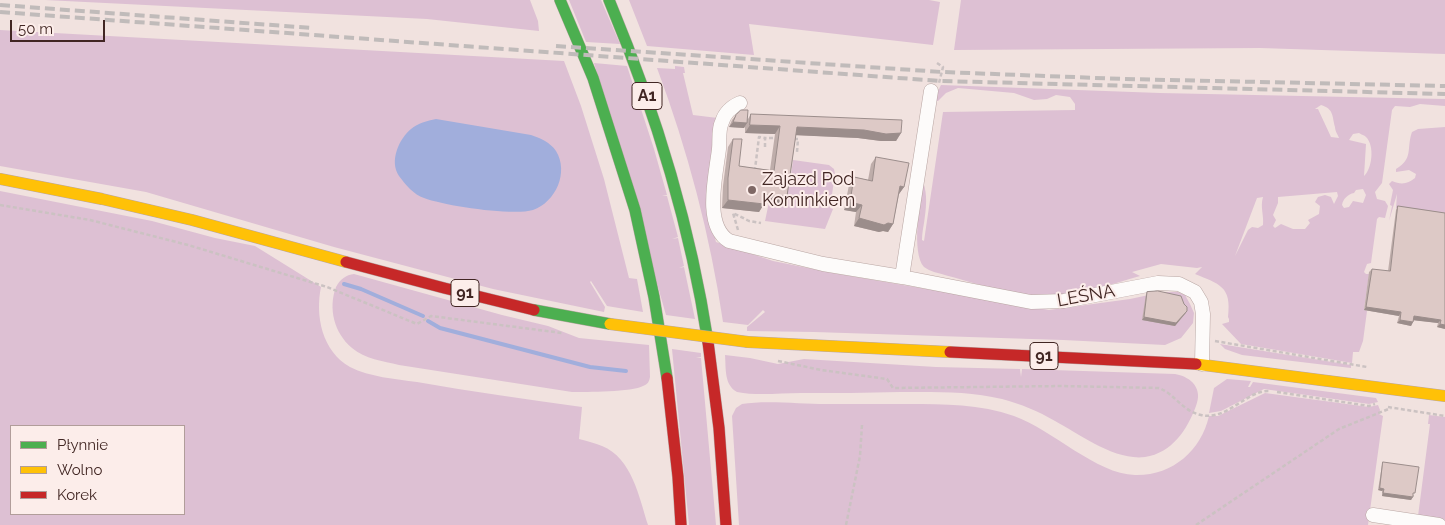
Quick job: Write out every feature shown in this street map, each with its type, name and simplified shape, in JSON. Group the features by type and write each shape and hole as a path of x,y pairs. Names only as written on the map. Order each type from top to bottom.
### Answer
{"main road":[{"path":"560,0 593,78 635,210 664,353 677,468 681,525"},
{"name":"A1","path":"609,0 651,108 687,236 704,314 712,370 723,469 726,525"},
{"name":"91","path":"0,179 102,199 174,216 444,288 530,309 610,324 748,342 1202,364 1445,396"}],"street":[{"path":"902,277 931,91"},
{"name":"LEŚNA","path":"740,103 731,106 721,122 713,202 715,218 721,235 730,241 823,264 902,277 996,296 1040,302 1064,301 1165,282 1185,285 1195,292 1201,302 1203,314 1202,364"},
{"path":"1373,515 1439,525"}],"path":[{"path":"931,91 938,87 943,67 937,63"},
{"path":"750,171 755,169 760,137 782,138"},
{"path":"765,138 765,147"},
{"path":"790,139 798,139 797,152"},
{"path":"0,205 90,220 188,245 327,287 417,324 431,316 567,334"},
{"path":"737,243 738,227 733,213 749,221 761,223"},
{"path":"1201,339 1369,368"},
{"path":"775,360 821,370 886,379 893,388 1062,386 1160,388 1166,390 1182,406 1201,415 1220,414 1267,391 1369,406 1378,404"},
{"path":"1385,406 1445,416"},
{"path":"1196,525 1339,428 1392,408"},
{"path":"846,525 860,456 862,425"}],"shaded area":[{"path":"45,0 530,0 538,21 539,31 427,19"},
{"path":"569,0 601,0 620,44 586,42"},
{"path":"629,0 929,0 940,2 933,45 749,24 754,55 647,46"},
{"path":"961,0 1445,0 1445,54 1260,48 954,50"},
{"path":"0,30 564,61 581,106 604,179 629,278 637,279 643,312 607,306 591,281 605,307 604,312 493,289 334,247 146,192 0,166"},
{"path":"594,63 627,66 667,195 662,196 667,196 678,237 672,239 678,238 684,266 679,268 684,267 695,319 666,315"},
{"path":"675,66 684,67 685,73 683,73 693,115 726,119 709,213 716,242 773,261 1049,310 1130,299 1163,292 1178,292 1185,295 1190,304 1194,313 1193,323 1181,338 1165,345 1063,340 747,331 747,327 765,312 763,310 748,325 723,322 712,257 697,194 679,130 657,68 675,69"},
{"path":"941,85 1160,93 1445,99 1445,106 1420,104 1410,107 1395,106 1392,110 1382,183 1375,192 1377,199 1385,201 1388,206 1385,218 1379,217 1377,219 1371,263 1367,264 1364,272 1369,274 1364,309 1367,311 1363,341 1359,352 1353,352 1352,363 1241,344 1222,324 1229,322 1226,292 1217,284 1195,274 1202,267 1161,264 1132,272 1140,276 1098,288 1077,293 1040,295 1009,292 925,268 920,260 918,250 919,213 923,182 926,197 922,238 924,241 943,112 1075,110 1075,104 1070,97 1056,95 1047,99 1034,100 1014,93 958,88 946,93 938,101 933,101","holes":["1321,105 1330,111 1339,138 1331,137 1318,109 1315,109","1359,133 1366,137 1371,146 1371,163 1364,176 1366,144 1349,140 1353,134","1363,189 1366,195 1363,203 1353,201 1349,207 1344,208 1342,205 1345,199 1356,190","1337,192 1338,196 1334,204 1331,197 1325,195 1318,197 1315,202 1320,206 1319,214 1308,220 1310,223 1305,229 1293,229 1281,224 1275,228 1273,226 1276,220 1273,215 1278,203 1278,197","1263,197 1263,225 1258,228 1252,227 1248,230 1235,256 1257,198"]},
{"path":"1445,127 1445,214 1396,208 1397,194 1389,221 1393,190 1389,184 1392,181 1407,183 1415,178 1416,174 1409,170 1396,172 1396,169 1402,165 1407,157 1412,132 1418,129"},
{"path":"793,160 829,165 834,169 835,174 830,208 833,209 825,229 765,221 769,202 785,174 791,175"},
{"path":"0,191 152,221 215,238 255,246 321,287 319,298 320,321 327,342 340,360 358,370 391,379 582,407 579,439 602,446 621,459 633,480 648,525 0,525"},
{"path":"354,274 548,326 579,338 649,345 649,380 647,384 638,388 572,392 399,365 368,357 357,352 346,342 334,320 333,303 336,287 348,275"},
{"path":"1220,344 1351,365 1351,368 1242,355 1225,349"},
{"path":"672,349 701,353 701,357 696,358 701,358 716,525 689,525"},
{"path":"725,355 778,364 804,359 936,367 1020,369 1021,377 1022,369 1175,374 1191,381 1197,389 1198,400 1188,424 1171,445 1155,455 1134,457 1110,451 1029,408 990,396 939,392 761,394 737,392 728,381"},
{"path":"1227,379 1251,381 1248,387 1253,382 1376,398 1378,402 1369,404 1264,389 1221,411 1209,413 1214,388"},
{"path":"1265,393 1369,407 1378,405 1379,414 1383,416 1368,525 739,525 732,416 736,408 742,404 772,402 935,404 988,409 1014,416 1029,423 1105,467 1120,473 1135,475 1161,471 1173,466 1192,450 1205,429 1209,416 1218,416"},
{"path":"1429,415 1445,417 1445,520 1418,516 1430,424 1428,424"}],"water":[{"path":"436,119 531,135 545,141 554,148 560,159 560,177 554,193 541,206 523,212 495,211 447,204 424,198 417,194 399,176 396,170 395,157 399,144 411,129 426,121"}],"building":[{"path":"741,110 748,110 747,123 733,122 736,115"},
{"path":"751,114 902,120 901,133 886,134 864,130 797,127 787,196 766,195 764,204 728,200 728,178 733,139 742,139 739,166 774,171 780,126 750,125"},
{"path":"876,157 909,163 904,187 900,186 893,224 888,223 884,225 859,218 862,205 850,202 854,177 872,181"},
{"path":"1398,206 1445,213 1445,325 1440,324 1441,320 1414,316 1413,322 1400,320 1401,312 1366,307 1372,269 1390,271"},
{"path":"1158,291 1181,296 1187,311 1176,323 1144,317 1147,292"},
{"path":"1383,462 1419,467 1413,497 1383,493 1384,489 1380,488"}],"waterway":[{"path":"344,284 361,289 423,316"},
{"path":"428,321 440,328 590,367 626,371"}],"railway":[{"path":"0,5 312,28"},
{"path":"0,12 940,81 1445,94"},
{"path":"556,46 942,72 1124,79 1445,86"}],"traffic: fast":[{"path":"560,0 593,78 635,210 654,297 667,378"},
{"path":"609,0 626,41 669,168 691,254 708,342"},
{"path":"534,310 610,324"}],"traffic: slow":[{"path":"0,179 102,199 192,220 346,262"},
{"path":"610,324 748,342"},
{"path":"748,342 950,352"},
{"path":"1196,364 1445,396"}],"traffic: jam":[{"path":"346,262 534,310"},
{"path":"708,342 719,428 726,525"},
{"path":"950,352 1196,364"},
{"path":"667,378 678,477 681,525"}],"place":[{"name":"Zajazd Pod Kominkiem","path":"752,190"}]}
